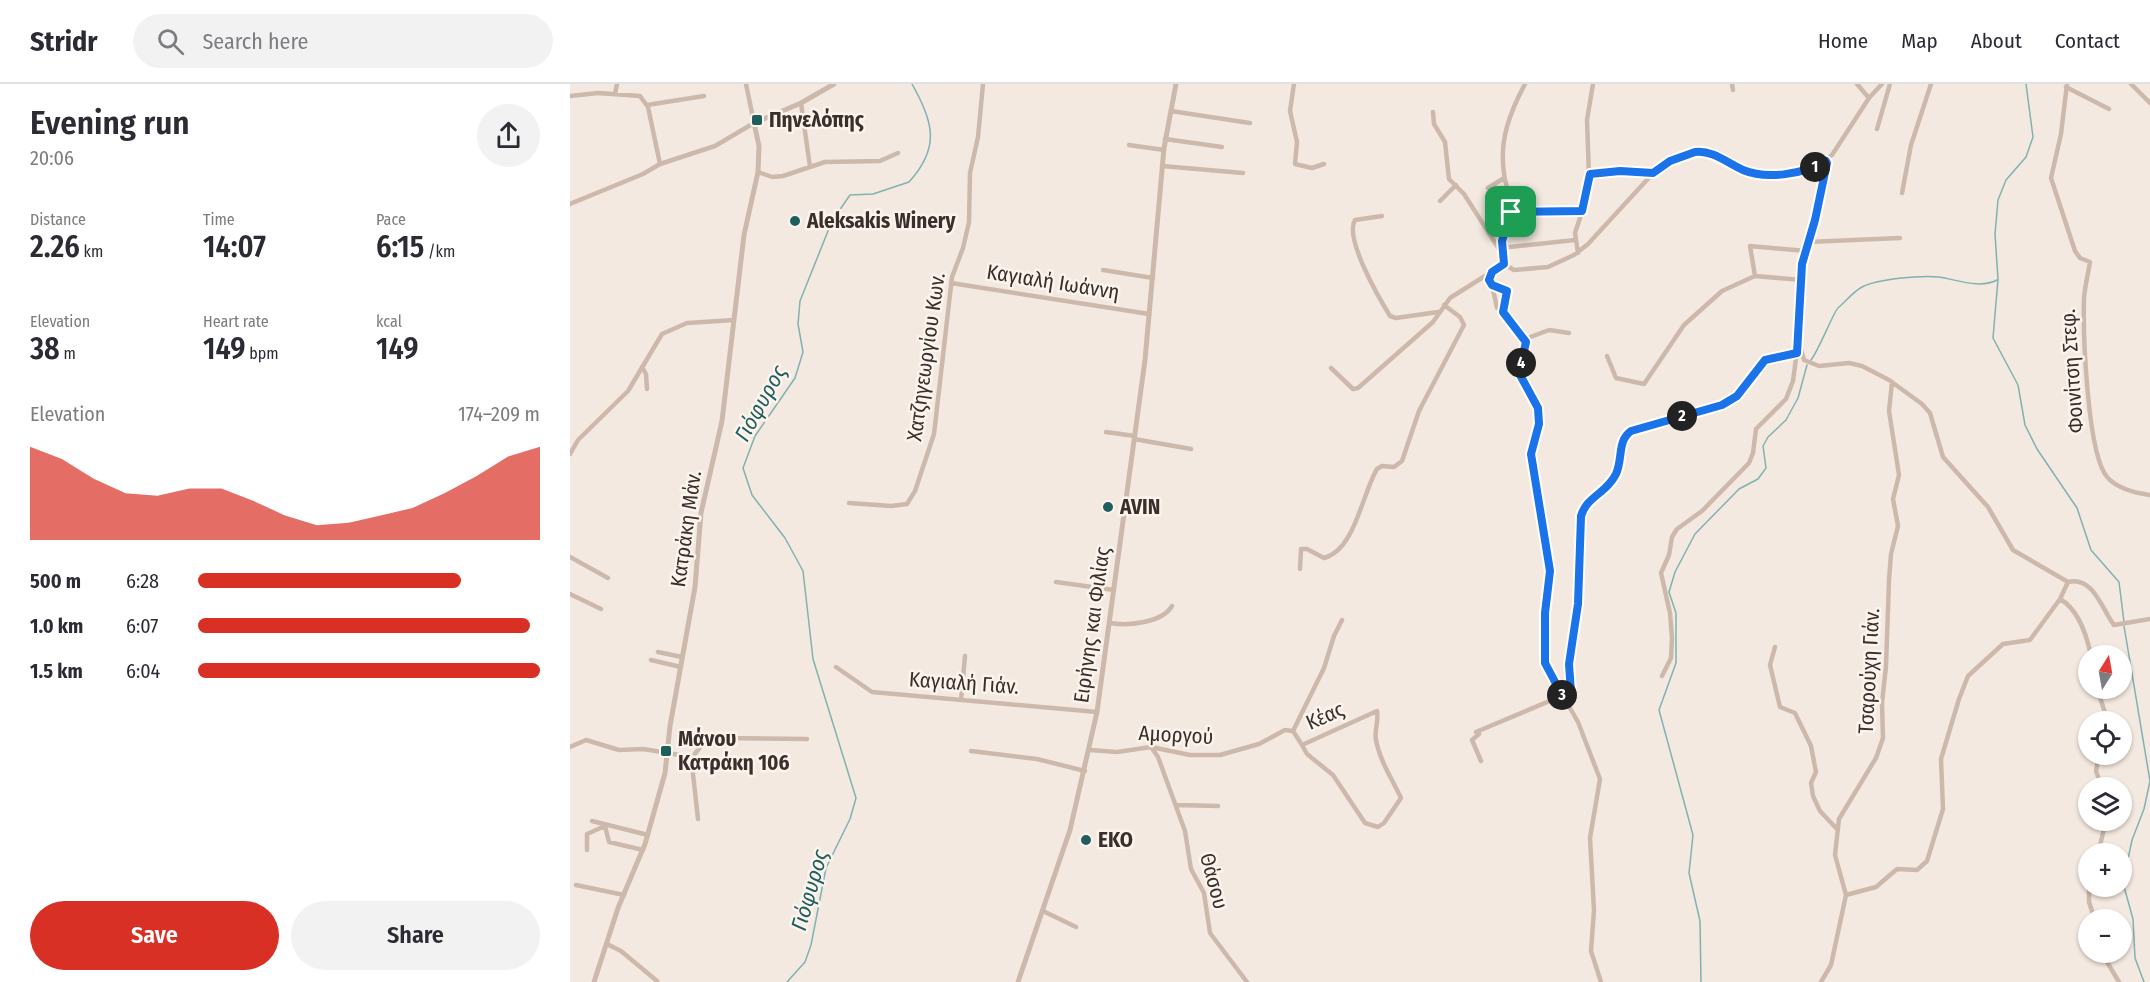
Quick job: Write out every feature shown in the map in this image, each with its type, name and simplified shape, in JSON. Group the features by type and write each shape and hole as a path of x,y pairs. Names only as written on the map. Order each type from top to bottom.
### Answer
{"street":[{"path":"615,94 617,84"},
{"path":"746,84 754,123"},
{"path":"570,204 643,174 660,164 715,146 754,123 801,103 834,84"},
{"name":"Χατζηγεωργίου Κων.","path":"849,503 903,505 914,495 934,434 951,283 968,228 970,173 980,131 983,84"},
{"name":"Ειρήνης και Φιλίας","path":"1018,982 1068,838 1097,712 1135,438 1153,278 1165,140 1176,84"},
{"path":"1294,84 1290,111 1297,142 1295,164 1312,168 1324,164"},
{"path":"1501,250 1511,212 1510,195 1504,178 1503,156 1507,122 1525,84"},
{"path":"1578,252 1575,240 1590,174 1587,120 1593,84"},
{"path":"1857,84 1869,98"},
{"path":"1433,112 1433,123 1445,142 1449,180 1466,196 1501,250 1504,264 1514,270 1548,267 1578,252 1653,173 1670,161 1698,151 1715,155 1744,171 1758,173 1801,172 1826,161 1869,98 1882,84"},
{"path":"1877,129 1890,84"},
{"path":"1902,193 1911,145 1931,84"},
{"path":"2131,84 2150,103"},
{"path":"2067,85 2109,109"},
{"name":"Φοινίτση Στεφ.","path":"2067,85 2062,128 2051,178 2075,250 2080,258 2090,262 2084,296 2084,339 2094,448 2099,464 2109,480 2129,490 2150,495"},
{"path":"570,96 615,94 640,96 647,105 660,164"},
{"path":"647,105 704,96"},
{"path":"801,103 810,167"},
{"path":"1171,111 1250,123"},
{"name":"Κατράκη Μάν.","path":"594,982 624,895 643,850 661,791 696,576 701,513 722,421 746,223 758,172 759,146 754,123"},
{"path":"1165,140 1222,147"},
{"path":"1129,145 1164,150"},
{"path":"758,172 772,177 783,176 843,160 864,163 880,161 898,153"},
{"path":"1662,676 1671,657 1671,638 1670,613 1661,573 1669,555 1672,537 1682,525 1702,511 1734,475 1749,463 1753,453 1756,429 1778,410 1789,393 1797,353 1806,251 1827,169 1826,161"},
{"path":"1162,166 1243,173"},
{"path":"1590,174 1620,171 1653,173"},
{"path":"1488,188 1504,178"},
{"path":"1440,201 1456,185"},
{"path":"1511,212 1582,211"},
{"path":"1382,216 1355,220 1351,231 1360,258 1390,316 1396,318 1438,312"},
{"path":"1808,242 1900,238"},
{"path":"1501,250 1575,240"},
{"path":"1755,276 1750,246 1806,251"},
{"path":"1331,368 1356,389 1433,322 1438,312 1454,295 1504,264"},
{"path":"1103,270 1153,278"},
{"path":"1492,272 1489,280 1497,308"},
{"path":"1607,356 1611,371 1616,378 1644,384 1686,323 1722,291 1755,276 1802,280"},
{"name":"Καγιαλή Ιωάννη","path":"951,283 1149,314"},
{"path":"1492,285 1507,291 1503,312 1525,339 1526,347 1519,373 1538,408 1539,424 1532,445 1531,463 1550,571 1545,613 1546,666 1590,749 1600,779 1590,848 1594,910 1591,951 1601,982"},
{"path":"1300,569 1301,549 1308,549 1324,558 1340,547 1348,537 1377,470 1382,466 1394,467 1402,461 1419,411 1464,325 1460,317 1444,305"},
{"path":"570,454 578,440 628,392 657,339 669,329 687,323 734,320"},
{"path":"1525,339 1549,330 1569,333"},
{"path":"1798,343 1804,360 1811,365 1853,363 1892,382 1927,409 1943,457 1984,503 2014,552 2068,582 2077,582 2088,587 2099,599 2112,623 2118,626 2150,619"},
{"path":"1481,761 1472,740 1479,734 1476,732 1571,692 1569,664 1578,604 1581,516 1586,504 1607,489 1615,475 1626,436 1631,431 1722,405 1737,396 1765,360 1797,353"},
{"path":"642,367 646,374 647,389"},
{"name":"Τσαρούχη Γιάν.","path":"1821,982 1831,966 1846,895 1835,859 1837,829 1842,811 1876,758 1883,738 1882,703 1886,666 1889,580 1892,551 1898,526 1893,499 1899,474 1889,411 1892,382"},
{"path":"1106,432 1191,449"},
{"path":"570,557 608,578"},
{"path":"1056,582 1114,590"},
{"path":"1846,895 1876,887 1897,869 1917,870 1926,864 1943,809 1941,759 1966,681 2000,646 2009,642 2030,640 2060,599 2068,582"},
{"path":"570,594 601,609"},
{"path":"2060,599 2068,605 2078,620 2087,645"},
{"path":"1110,623 1142,622 1169,611 1172,606"},
{"path":"1293,731 1317,684 1342,620"},
{"path":"1775,647 1770,665 1780,707 1794,713 1811,746 1816,772 1811,783 1813,796 1820,811 1837,829"},
{"path":"658,652 682,657"},
{"path":"962,700 965,656"},
{"path":"651,660 681,666"},
{"name":"Καγιαλή Γιάν.","path":"836,666 872,692 1097,712"},
{"name":"Κέας","path":"1293,731 1307,754 1333,775 1365,823 1378,827 1384,823 1401,798 1388,774 1376,739 1379,722 1377,711 1302,745"},
{"name":"Αμοργού","path":"1090,750 1117,752 1151,747 1190,755 1220,755 1259,744 1285,730 1293,731"},
{"path":"690,760 705,741 712,738 807,739"},
{"path":"570,747 585,740 619,750 643,749 686,756 690,760 698,819"},
{"name":"Θάσου","path":"1151,747 1158,756 1185,831 1191,869 1204,893 1210,933 1247,982"},
{"path":"971,751 1037,759 1085,771"},
{"path":"1176,805 1218,806"},
{"path":"592,821 648,835"},
{"path":"587,850 586,834 605,826"},
{"path":"605,826 609,842 643,850"},
{"path":"576,885 624,895"},
{"path":"1043,911 1076,927"},
{"path":"607,944 621,951 657,981"},
{"path":"2108,963 2119,982"}],"waterway":[{"name":"Γιόφυρος","path":"787,982 805,962 811,945 826,868 850,819 856,798 813,659 803,571 785,538 752,495 743,468 755,436 795,378 803,352 798,324 800,301 832,221 850,195 873,194 909,182 926,157 930,146 929,122 912,84"},
{"path":"2026,84 2033,137 2026,157 2006,180 1998,200 1995,234 1998,279 1993,338 2018,385 2025,425 2037,449 2077,508 2091,550 2119,582 2124,622"},
{"path":"1811,360 1838,308 1862,287 1900,278 1939,277 1976,284 1997,280"},
{"path":"1701,982 1700,921 1689,873 1693,835 1659,710 1676,663 1676,613 1669,592 1675,572 1695,534 1739,489 1758,479 1766,468 1763,446 1768,437 1786,420 1798,398 1807,365"},
{"path":"2124,626 2150,781 2144,809 2132,840 2123,883 2133,919 2135,958 2144,982"}],"place":[{"name":"Πηνελόπης","path":"757,120"},
{"name":"Aleksakis Winery","path":"795,221"},
{"name":"AVIN","path":"1108,507"},
{"name":"Μάνου Κατράκη 106","path":"666,751"},
{"name":"EKO","path":"1086,840"}],"route":[{"path":"1700,151 1710,153 1751,173 1795,173 1813,168 1826,161 1827,165 1815,220 1802,264 1797,353 1765,360 1737,396 1722,405 1631,431 1623,440 1620,461 1607,489 1588,501 1584,507 1581,516 1578,604 1569,664 1571,692 1563,697 1547,671 1545,663 1545,613 1550,571 1531,454 1538,432 1538,408 1536,400 1519,373 1526,342 1504,315 1503,308 1507,291 1501,286 1492,285 1489,280 1492,272 1504,264 1501,257 1503,233 1511,212 1582,211 1590,174 1620,171 1653,173 1670,161 1700,151"}]}
